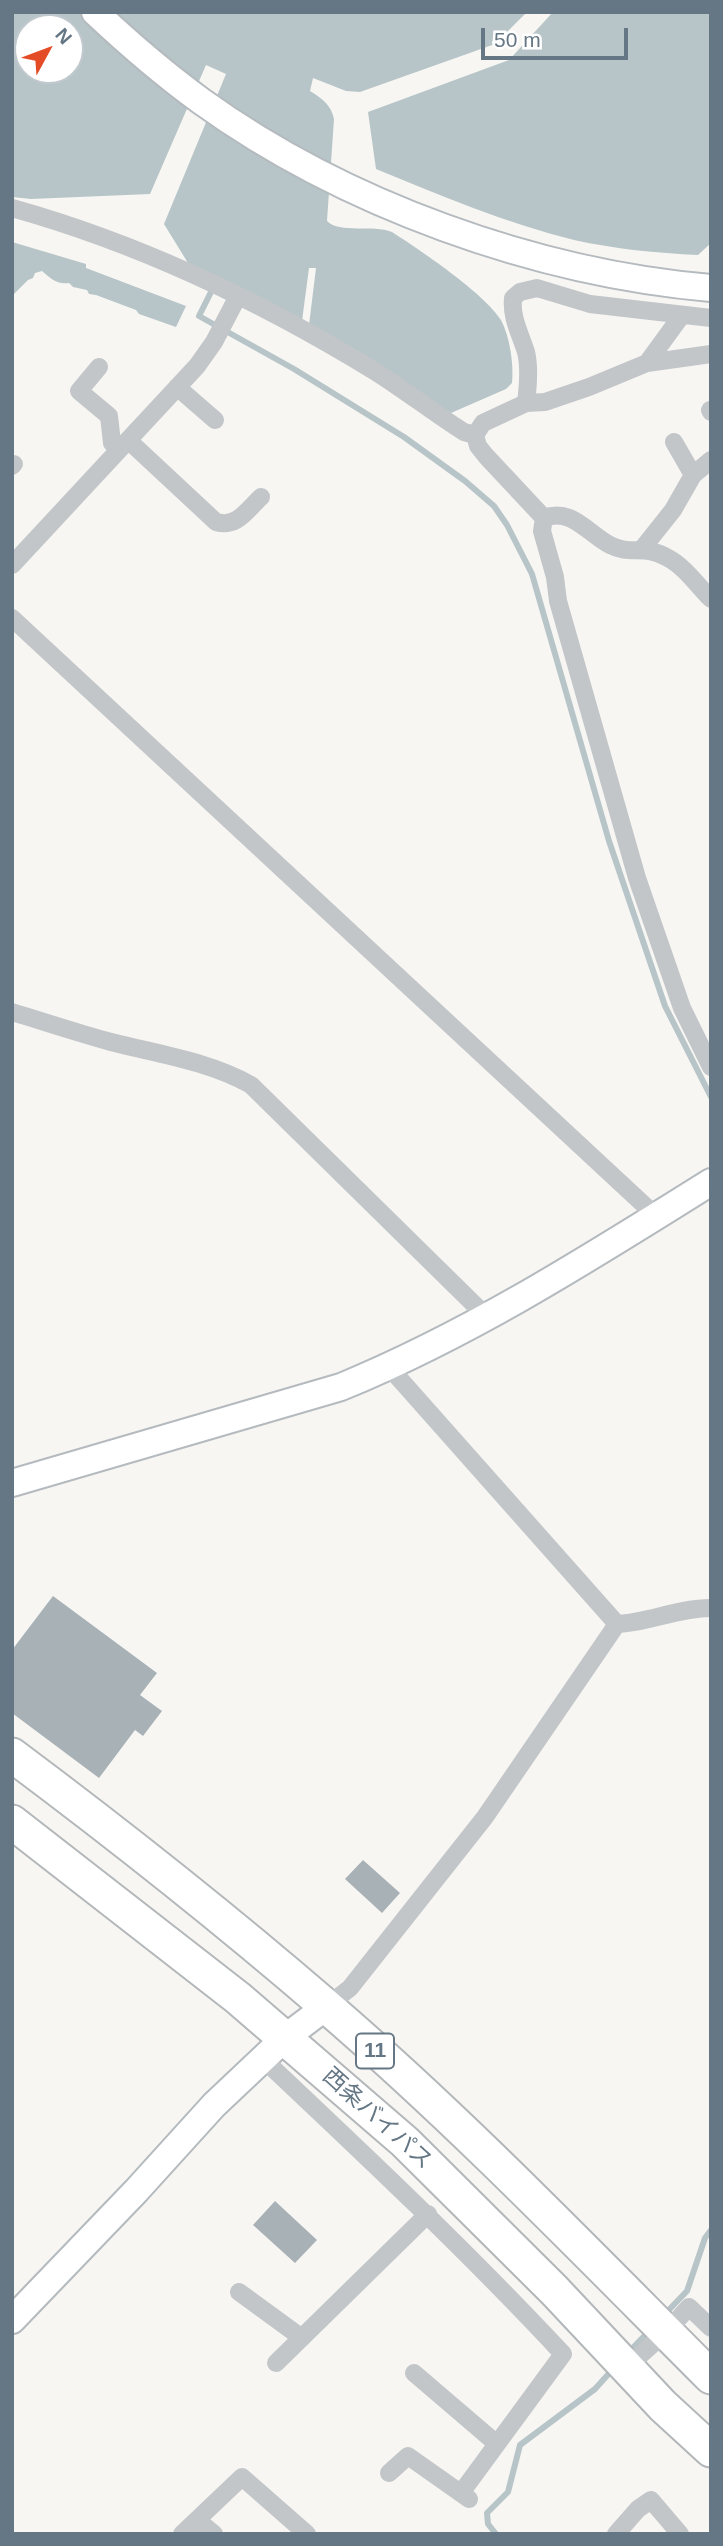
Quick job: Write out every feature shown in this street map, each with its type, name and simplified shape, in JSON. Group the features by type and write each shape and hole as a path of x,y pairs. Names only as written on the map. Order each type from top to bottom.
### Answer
{"highway":[{"name":"11","path":"12,1755 94,1816 327,2006 500,2166 711,2377"},
{"name":"西条バイパス","path":"12,1822 274,2048 405,2142 628,2366 663,2406 711,2450"},
{"name":"11","path":"663,2406 711,2468"}],"street":[{"path":"96,12 139,53 202,102 314,170 410,215 490,243 591,270 711,288"},
{"path":"12,208 196,274 325,342 378,373 464,432 475,435"},
{"path":"526,403 527,355 511,312 513,298 520,292 537,288 590,304 711,318"},
{"path":"12,565 177,387 214,342 238,296"},
{"path":"647,363 682,315"},
{"path":"544,518 478,446 475,435 483,423 526,403 545,402 567,395 647,363 711,354"},
{"path":"99,367 79,391 108,416 111,443 123,445 216,522 227,525 236,521 261,497"},
{"path":"177,387 215,420"},
{"path":"674,442 693,475"},
{"path":"642,549 673,510 693,475 711,460"},
{"path":"544,518 553,514 564,515 614,547 625,551 655,551 670,559 711,599"},
{"path":"544,518 542,531 555,577 558,601 637,878 682,1008 711,1067"},
{"path":"12,618 656,1216"},
{"path":"12,1012 109,1041 205,1065 232,1074 251,1085 488,1317"},
{"path":"12,1483 341,1387 388,1367 488,1317 711,1182"},
{"path":"388,1367 617,1624"},
{"path":"617,1624 695,1608 711,1608"},
{"path":"12,2320 214,2105 274,2048 350,1988 485,1817 617,1624"},
{"path":"274,2048 563,2354 497,2444 465,2496 408,2456 389,2473"},
{"path":"276,2363 428,2214"},
{"path":"239,2292 302,2338"},
{"path":"628,2366 689,2307 711,2328"},
{"path":"414,2373 497,2444"},
{"path":"182,2534 242,2477 307,2534"},
{"path":"616,2534 651,2500 680,2534"},
{"path":"197,2520 214,2534"}],"shaded area":[{"path":"12,12 527,12 495,44 360,92 346,91 313,78 310,91 328,105 334,119 327,221 340,227 392,232 481,297 501,320 511,351 512,383 506,389 451,413 309,325 316,268 309,268 302,321 188,263 164,224 226,74 206,65 150,194 31,199 12,197"},
{"path":"553,12 711,12 711,243 698,255 636,250 574,240 499,217 376,169 368,112 509,60"},
{"path":"12,242 86,264 86,268 186,306 176,327 89,294 87,290 73,287 69,283 57,282 42,271 35,273 33,278 12,296"}],"building":[{"path":"53,1596 157,1673 140,1695 162,1711 143,1736 135,1730 99,1778 12,1713 12,1650"},
{"path":"363,1860 400,1893 382,1913 345,1879"},
{"path":"275,2201 317,2240 295,2263 253,2225"}],"waterway":[{"path":"214,286 199,316 294,369 404,437 465,481 494,506 507,525 532,574 609,841 665,1006 711,1097"},
{"path":"664,2315 687,2291 705,2238 711,2230"},
{"path":"628,2353 649,2331"},
{"path":"496,2534 488,2524 487,2513 508,2492 520,2445 595,2389 613,2369"}]}
